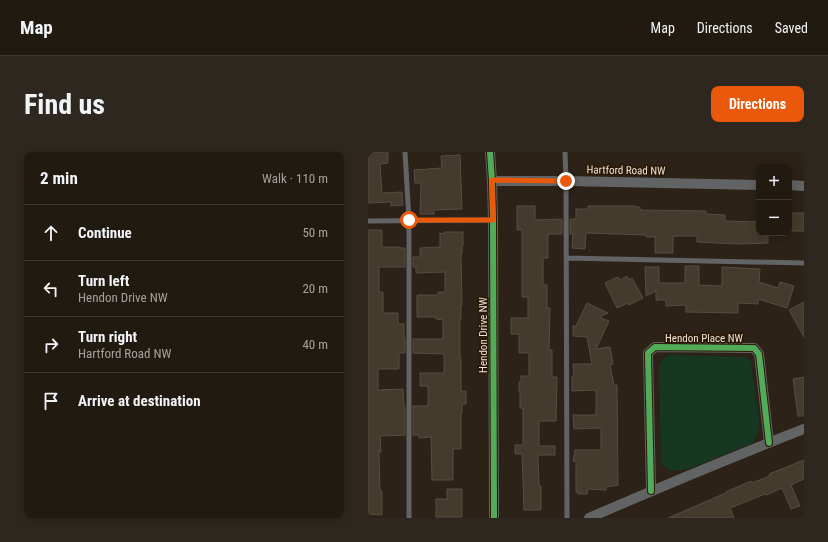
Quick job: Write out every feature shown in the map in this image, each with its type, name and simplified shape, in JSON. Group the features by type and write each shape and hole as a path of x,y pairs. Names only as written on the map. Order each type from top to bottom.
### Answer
{"street":[{"name":"Hendon Drive NW","path":"490,152 493,220 494,518"},
{"name":"Hartford Road NW","path":"492,180 756,185"},
{"path":"792,185 804,186"},
{"name":"Hendon Place NW","path":"651,491 648,354 655,347 754,348 759,354 769,442"},
{"path":"589,518 769,442 804,429"}],"lane":[{"path":"405,152 409,220 409,518"},
{"path":"565,152 567,518"},
{"path":"368,221 493,220"},
{"path":"566,258 804,263"}],"green space":[{"path":"668,355 746,357 751,362 760,427 753,443 688,469 670,471 661,464 659,363"}],"building":[{"path":"388,152 388,163 380,164 382,193 402,192 403,205 391,206 391,202 368,203 368,153"},
{"path":"460,155 462,209 434,210 434,214 420,214 421,183 415,183 414,170 442,168 441,156"},
{"path":"517,206 535,206 535,220 562,219 562,234 548,234 548,258 543,258 543,285 547,285 547,308 550,308 549,350 552,350 552,377 557,377 556,421 539,421 539,446 555,446 555,455 538,455 539,486 541,486 541,510 524,510 522,454 515,454 515,445 523,445 523,408 520,408 519,382 521,382 521,376 529,376 529,353 519,353 519,334 511,334 511,318 528,318 528,297 522,297 522,230 517,230"},
{"path":"588,206 635,206 640,207 640,210 706,211 706,214 725,215 725,221 756,222 756,236 768,236 768,243 737,244 697,242 697,236 673,236 673,253 655,253 655,237 646,237 646,235 586,233 585,249 572,248 573,234 570,234 570,219 576,219 576,209 588,209"},
{"path":"792,213 804,213 804,231 792,231"},
{"path":"368,230 382,230 382,247 405,248 405,267 379,267 379,292 383,292 383,313 398,313 398,324 404,324 405,338 405,353 399,353 399,369 378,369 378,390 403,389 405,406 405,435 380,436 381,452 379,452 382,515 368,514"},
{"path":"444,232 463,232 463,246 461,254 462,305 460,319 460,359 461,391 466,391 466,404 462,404 461,449 453,449 453,480 432,480 431,437 419,438 419,435 413,435 413,406 428,406 428,386 420,386 420,373 444,373 444,354 413,353 413,339 443,339 443,320 436,319 436,317 417,317 417,295 438,295 438,292 445,292 445,272 416,273 416,267 413,267 413,257 420,257 420,248 440,247 440,233 444,234"},
{"path":"685,266 699,266 699,285 722,286 722,267 760,269 759,282 778,288 780,282 794,286 787,308 758,299 758,304 738,303 738,313 686,312 686,305 666,306 666,300 656,300 656,291 646,296 645,267 659,267 659,283 685,283"},
{"path":"627,276 629,280 632,278 643,298 629,305 628,303 617,308 605,283 618,277 620,280"},
{"path":"804,302 804,337 789,310"},
{"path":"587,303 608,313 599,317 609,321 596,349 610,347 613,364 610,365 614,385 617,385 618,485 606,487 606,490 588,489 587,494 578,494 578,492 576,492 576,461 573,461 575,450 601,450 601,428 574,429 573,415 596,415 596,390 572,391 572,376 574,376 573,364 592,364 587,337 573,336 573,326 576,326"},
{"path":"804,377 804,416 798,416 793,379"},
{"path":"804,460 804,479 791,485 800,506 791,509 782,488 730,508 734,518 668,518 751,481 752,483 770,476 769,474"},
{"path":"447,489 462,489 462,517 436,517 436,499 447,499"}],"cycle path":[{"path":"490,152 493,220 494,518"},
{"path":"651,491 648,353 655,347 754,348 759,354 769,443"}],"route":[{"path":"409,220 493,220 492,180 566,181"}]}
